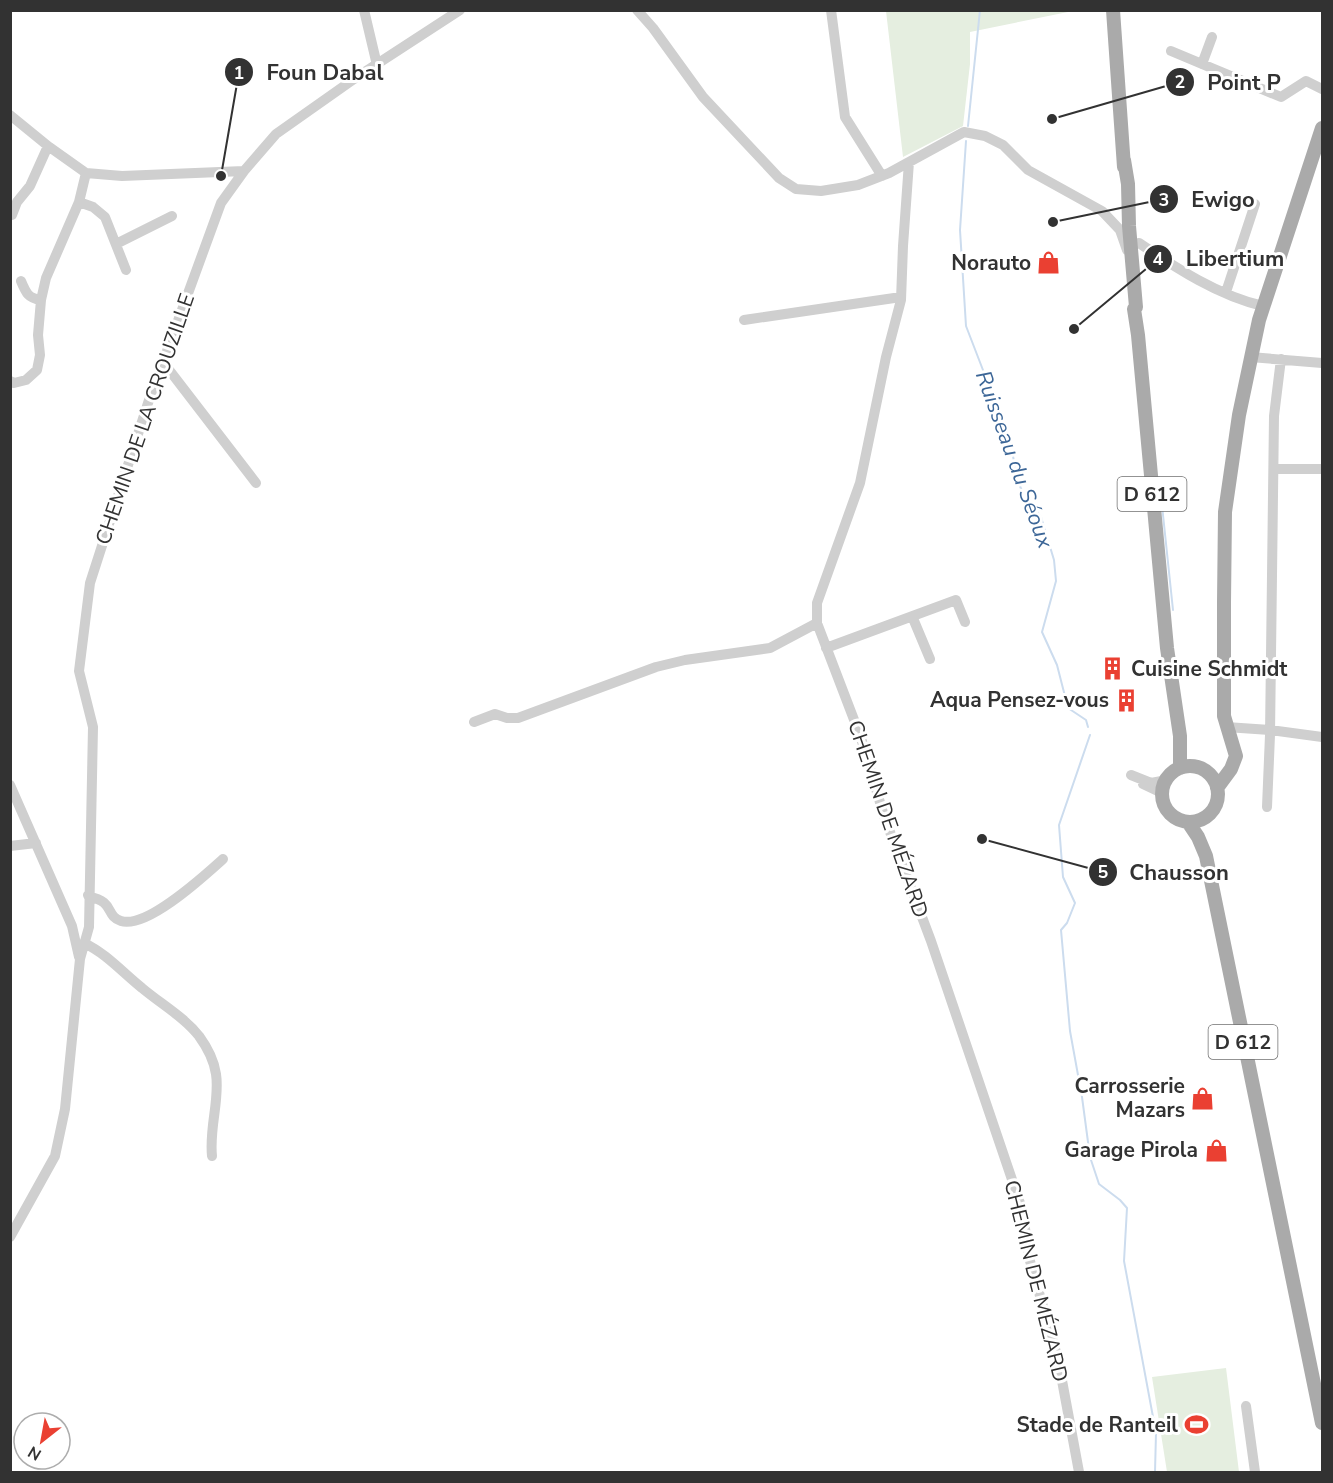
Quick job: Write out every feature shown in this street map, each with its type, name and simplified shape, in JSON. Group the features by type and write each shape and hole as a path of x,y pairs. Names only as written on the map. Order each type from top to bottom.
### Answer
{"main road":[{"name":"D 612","path":"1113,10 1124,160 1128,184 1136,307 1134,309 1169,663 1180,736 1180,768"},
{"path":"1233,765 1222,771 1180,768 1164,787 1167,809 1172,816 1188,822 1210,814 1216,803 1217,788 1233,765 1236,752 1226,727 1223,692 1225,512 1250,357 1263,306 1323,128"},
{"name":"D 612","path":"1165,612 1189,751 1203,770"},
{"path":"1203,770 1217,788"},
{"name":"D 612","path":"1206,856 1210,814"},
{"name":"D 612","path":"1188,822 1198,837 1206,856 1323,1423"}],"street":[{"path":"364,10 377,65"},
{"name":"CHEMIN DE LA CROUZILLE","path":"80,959 88,927 92,812 93,727 80,671 90,583 163,362 220,203 276,134 460,10"},
{"path":"637,10 653,28 703,97 779,178 796,189 821,191 858,185 882,176 964,132 985,136 1003,146 1028,170 1102,211 1124,217 1129,226"},
{"path":"831,10 845,117 882,176"},
{"path":"1202,64 1212,37"},
{"path":"1171,51 1281,97 1306,81 1323,89"},
{"path":"10,115 86,173 122,176 244,171"},
{"path":"12,215 17,202 30,186 48,146"},
{"name":"CHEMIN DE MÉZARD","path":"909,162 902,297 886,357 860,483 817,603 817,623 861,738 884,816 931,941 1022,1209 1030,1261 1058,1359 1079,1473"},
{"path":"10,381 14,383 26,380 37,370 40,355 38,335 41,300 46,278 78,202 86,173"},
{"path":"78,202 93,207 105,217 126,270"},
{"path":"1226,292 1255,204"},
{"path":"1102,211 1120,230 1134,279"},
{"path":"116,244 172,216"},
{"path":"1139,243 1178,269 1226,292 1263,306"},
{"path":"21,281 31,298 41,300"},
{"path":"744,320 902,297"},
{"path":"1250,357 1323,363"},
{"path":"1267,807 1275,406 1281,359"},
{"path":"163,362 256,483"},
{"path":"1274,469 1323,469"},
{"path":"826,648 956,600 965,622"},
{"path":"912,616 930,659"},
{"path":"474,722 495,714 507,718 518,718 611,683 685,660 770,648 817,623"},
{"path":"1226,727 1323,737"},
{"path":"10,785 72,926 80,959 65,1109 55,1155 10,1237"},
{"path":"10,846 36,843"},
{"path":"88,895 101,899 113,916 122,921 137,920 180,897 223,859"},
{"path":"84,945 102,953 191,1027 205,1045 216,1076 217,1091 210,1131 212,1156"},
{"path":"1246,1406 1255,1473"}],"shaded area":[{"path":"886,10 1073,11 970,32 970,64 963,126 903,157"},
{"name":"Stade de Ranteil","path":"1226,1368 1239,1472 1167,1472 1152,1377"}],"waterway":[{"name":"Ruisseau du Séoux","path":"968,126 980,10"},
{"name":"Ruisseau du Séoux","path":"966,141 960,230 966,326 998,409 1013,456 1017,479 1022,491 1041,517 1054,560 1056,581 1042,632 1057,665 1068,708 1086,720 1088,727"},
{"path":"1159,477 1173,610"},
{"name":"Ruisseau du Séoux","path":"1090,735 1059,825 1063,877 1075,903 1067,923 1061,930 1070,1031 1090,1157 1099,1184 1127,1208 1124,1261 1156,1433 1155,1472"}],"place":[{"name":"Point P","path":"1052,119"},
{"name":"Foun Dabal","path":"221,176"},
{"name":"Ewigo","path":"1053,222"},
{"name":"Norauto","path":"1049,263"},
{"name":"Libertium","path":"1074,329"},
{"name":"Cuisine Schmidt","path":"1113,669"},
{"name":"Aqua Pensez-vous","path":"1127,700"},
{"name":"Chausson","path":"982,839"},
{"name":"Carrosserie Mazars","path":"1203,1098"},
{"name":"Garage Pirola","path":"1216,1150"},
{"name":"Stade de Ranteil","path":"1196,1425"}]}
